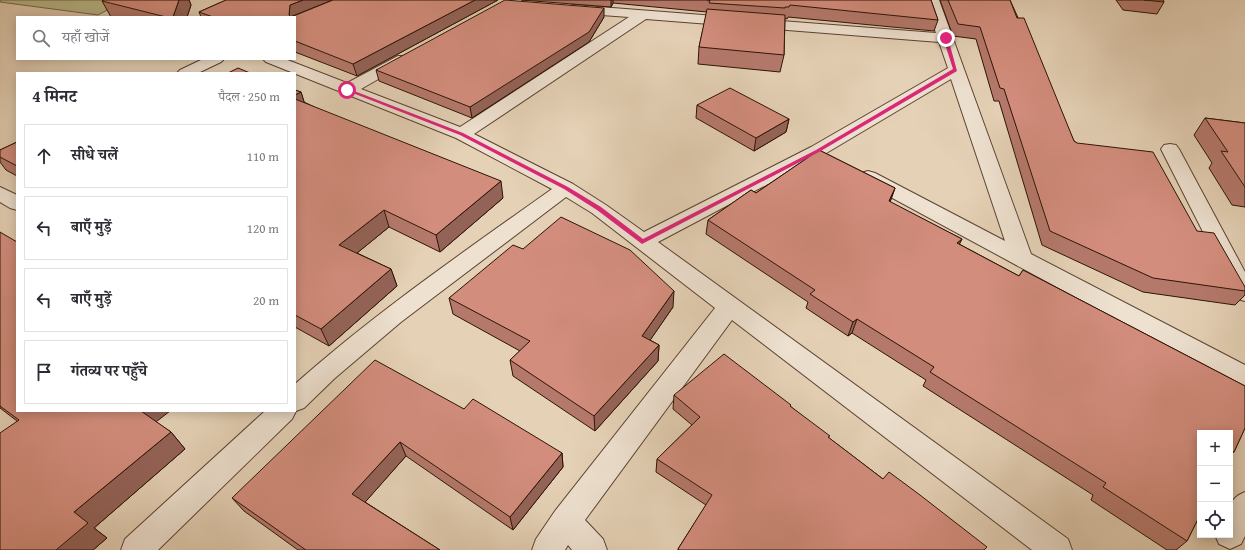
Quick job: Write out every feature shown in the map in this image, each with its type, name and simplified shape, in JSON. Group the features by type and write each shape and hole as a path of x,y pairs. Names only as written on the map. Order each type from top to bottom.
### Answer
{"street":[{"path":"932,0 946,38 955,70 1022,259"},
{"path":"558,8 946,38"},
{"path":"462,134 642,15"},
{"path":"347,90 415,52"},
{"path":"187,72 214,60"},
{"path":"273,60 462,134 566,188 599,209 1057,550"},
{"path":"642,242 818,151 955,70"},
{"path":"1170,149 1190,190 1239,268 1245,294"},
{"path":"818,151 1245,377"},
{"path":"300,388 451,272 566,188"},
{"path":"0,193 16,203"},
{"path":"547,550 566,521 729,307"},
{"path":"136,550 282,412"},
{"path":"1233,529 1245,506"},
{"path":"566,521 592,550"},
{"path":"1222,550 1228,538"}],"green space":[{"path":"0,0 126,0 98,15 0,2"}],"building":[{"path":"179,0 173,16 162,16 102,1"},
{"path":"226,0 303,0 290,5 290,16 210,16 199,12"},
{"path":"333,0 475,0 353,64 296,41 296,16 293,16"},
{"path":"505,0 604,8 589,32 470,107 376,70"},
{"path":"710,0 931,0 938,20 790,5 789,7 785,8 709,3"},
{"path":"948,0 1010,0 1017,18 1024,18 1074,141 1077,143 1153,152 1197,231 1214,233 1245,287 1245,291 1153,278 1050,231 1004,89 1000,88 980,27 958,24"},
{"path":"1144,0 1163,0 1164,2"},
{"path":"707,9 785,15 784,55 699,47"},
{"path":"238,68 248,72 230,72"},
{"path":"730,88 789,119 756,138 697,105"},
{"path":"296,90 301,92 296,94"},
{"path":"296,99 501,181 436,235 384,210 339,245 391,269 321,329 296,316"},
{"path":"1205,118 1245,123 1245,187 1221,151 1228,152"},
{"path":"16,142 16,165 0,157 0,150"},
{"path":"819,150 895,188 889,201 962,239 957,243 1019,276 1023,270 1245,386 1245,428 1234,452 1233,430 1197,430 1197,521 1187,541 1103,487 1106,483 930,372 934,367 857,319 853,322 810,294 815,290 708,220 751,190 756,193"},
{"path":"561,217 630,250 674,291 642,336 659,345 594,416 510,360 530,341 449,298 513,245 523,249"},
{"path":"0,232 16,241 16,412 142,412 171,432 74,512 88,523 56,550 0,550 0,433 19,420 0,406"},
{"path":"724,354 791,405 790,406 830,436 828,437 883,479 889,472 987,547 984,550 679,550 678,549 712,495 657,459 700,417 674,395"},
{"path":"375,360 464,409 473,399 562,453 510,517 400,442 352,494 440,550 306,550 232,498"}],"route":[{"path":"347,90 462,134 566,188 599,209 642,242 818,151 955,70 946,38"}]}
